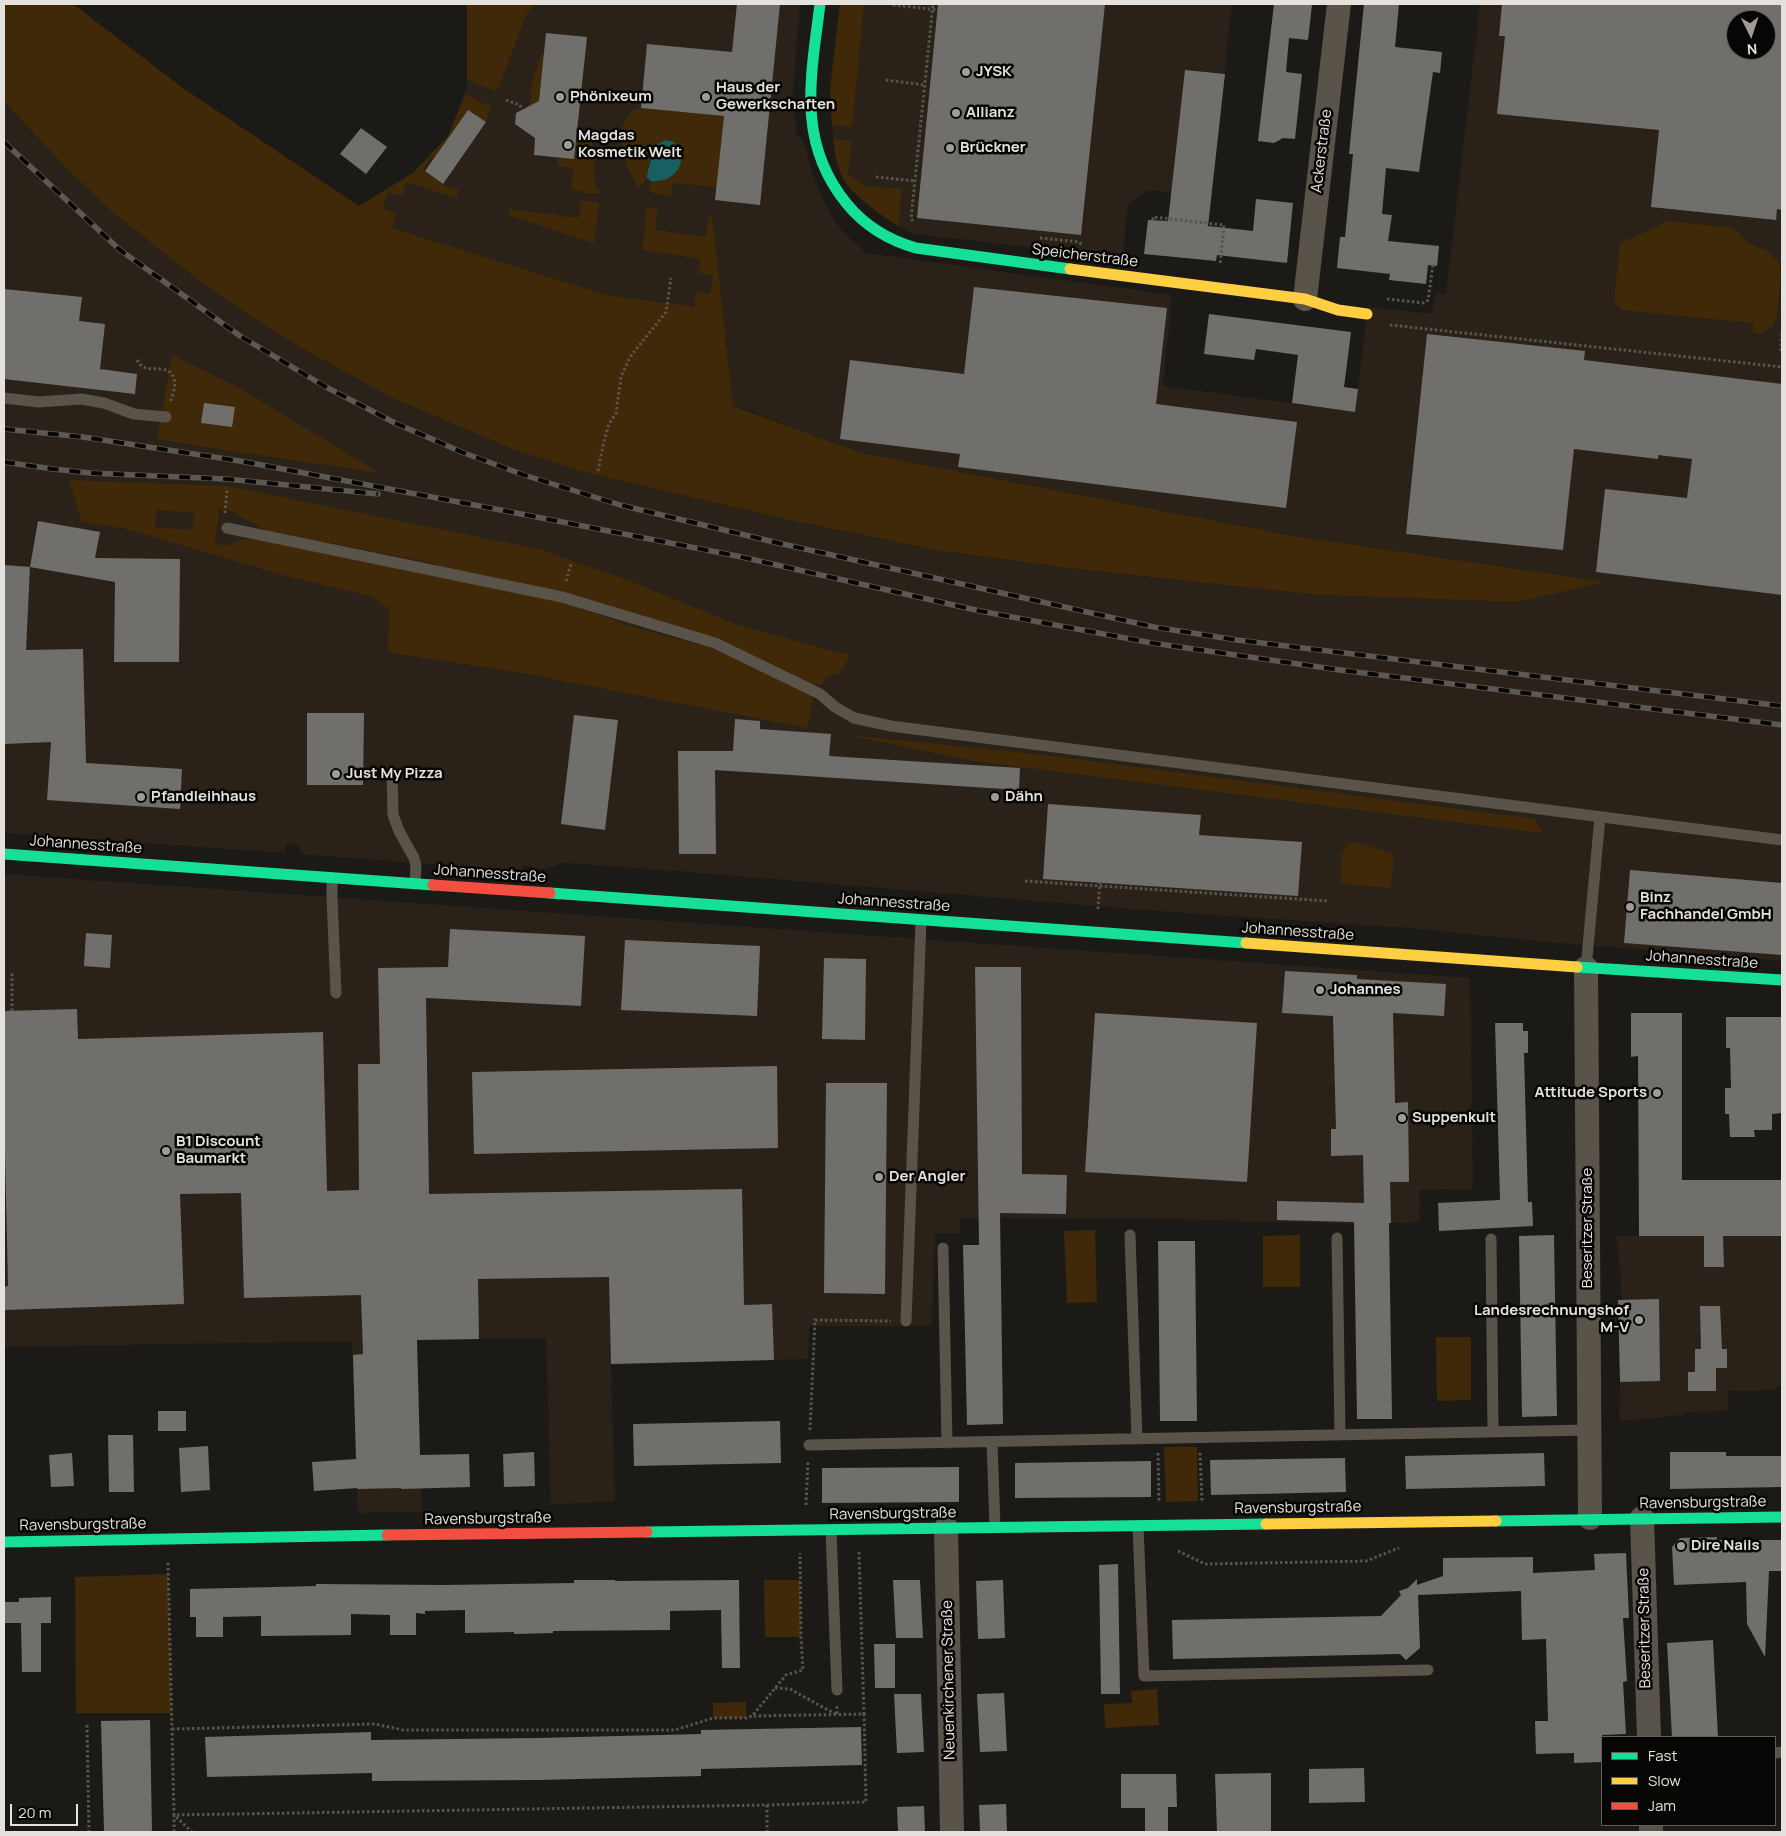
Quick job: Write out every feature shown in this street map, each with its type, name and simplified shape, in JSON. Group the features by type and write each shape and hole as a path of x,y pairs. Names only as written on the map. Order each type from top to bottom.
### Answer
{"street":[{"name":"Speicherstraße","path":"820,4 810,93 816,154 833,189 843,202 865,224 882,236 896,243 928,251 1305,299 1338,310 1367,314"},
{"name":"Ackerstraße","path":"1305,299 1339,4"},
{"name":"Johannesstraße","path":"4,854 1586,968 1782,980"},
{"name":"Beseritzer Straße","path":"1586,968 1590,1518"},
{"name":"Ravensburgstraße","path":"4,1542 380,1535 1782,1517"},
{"name":"Beseritzer Straße","path":"1642,1518 1649,1736"},
{"name":"Neuenkirchener Straße","path":"946,1528 952,1832"}],"lane":[{"path":"4,398 39,402 81,399 104,403 134,414 166,417"},
{"path":"227,528 562,596 715,643 820,694 835,707 854,718 891,726 1782,840"},
{"path":"392,772 393,814 399,831 414,858 416,865 415,884"},
{"path":"1586,968 1600,817"},
{"path":"332,878 336,993"},
{"path":"906,1321 921,920"},
{"path":"1130,1235 1137,1439"},
{"path":"1337,1238 1340,1435"},
{"path":"1490,1239 1493,1432"},
{"path":"943,1248 947,1442"},
{"path":"809,1445 1590,1430"},
{"path":"992,1442 995,1528"},
{"path":"1138,1526 1144,1676 1428,1670"},
{"path":"830,1530 837,1690"}],"path":[{"path":"914,223 911,219 933,4"},
{"path":"894,5 938,10"},
{"path":"886,80 925,85"},
{"path":"506,100 520,105 522,110"},
{"path":"876,177 915,181"},
{"path":"1153,220 1153,217 1224,224 1218,288"},
{"path":"1039,238 1078,242 1084,246 1096,272"},
{"path":"1381,299 1424,303 1428,300 1433,266"},
{"path":"598,472 609,424 616,413 621,377 630,357 666,312 671,278"},
{"path":"1385,324 1782,367"},
{"path":"1781,351 1782,331"},
{"path":"137,360 139,365 145,368 166,370 176,383 175,392 166,417"},
{"path":"227,490 225,507 227,528"},
{"path":"1024,880 1328,901"},
{"path":"12,971 12,1011"},
{"path":"805,1530 814,1320 906,1321"},
{"path":"1200,1438 1202,1524"},
{"path":"1158,1439 1160,1525"},
{"path":"752,1716 786,1675 803,1670 800,1637 800,1550"},
{"path":"174,1815 866,1802 859,1550"},
{"path":"168,1557 174,1832"},
{"path":"775,1688 790,1688 837,1715"},
{"path":"837,1690 837,1715"},
{"path":"172,1729 375,1724 403,1730 675,1730 713,1718 864,1714"},
{"path":"87,1725 89,1832"},
{"path":"767,1805 767,1832"},
{"path":"174,1815 192,1832"}],"shaded area":[{"path":"4,4 73,4 183,88 359,206 413,173 448,136 465,94 491,107 486,122 468,110 437,154 454,167 454,173 431,157 423,170 445,186 459,190 456,198 407,182 402,196 388,192 383,208 396,213 392,228 607,295 694,307 696,291 710,294 713,276 699,273 700,259 642,250 647,207 657,208 656,230 706,237 709,215 712,215 733,406 862,453 1294,536 1606,582 1517,602 1319,595 1076,569 936,550 785,519 588,473 515,450 393,398 302,348 203,284 110,210 67,169 4,101"},
{"path":"467,4 800,4 792,100 797,135 803,140 815,181 830,214 843,232 866,253 1172,295 1163,386 1355,412 1368,307 1432,314 1435,293 1446,294 1480,4 1782,4 1782,961 1549,942 1410,928 1169,912 652,869 561,863 547,869 522,866 522,871 300,854 300,845 286,844 285,853 4,833 4,101 67,169 110,210 203,284 256,320 302,348 588,473 785,519 936,550 1076,569 1319,595 1517,602 1605,582 1294,536 862,453 733,405 725,332 392,228 359,206 413,173 448,136 467,89"},
{"path":"467,4 535,4 527,13 497,91 467,80"},
{"path":"840,4 1232,4 1211,197 1147,190 1127,207 1123,258 914,234 898,226 874,210 837,163 833,139 830,89"},
{"path":"840,4 864,4 852,127 832,125 830,89"},
{"path":"541,55 544,55 538,114 528,107 532,95 529,93"},
{"path":"641,108 724,116 717,187 673,183 671,196 649,192 651,181 662,181 671,177 680,164 681,158 654,151 647,172 647,178 639,188 625,159 622,134 627,118 634,110"},
{"path":"577,133 592,134 595,187 599,188 600,193 585,193 584,191 571,189 573,168 558,166 558,157 574,158"},
{"path":"833,139 851,141 848,175 866,186 902,189 898,226 864,201 847,184 839,168"},
{"path":"581,200 599,203 594,243 509,215 509,209 579,218"},
{"path":"1668,221 1733,228 1748,243 1767,251 1778,262 1781,273 1777,316 1772,327 1762,333 1753,333 1753,323 1622,310 1617,305 1614,299 1620,244"},
{"path":"172,355 234,385 380,473 157,439"},
{"path":"69,480 227,486 539,549 635,583 735,624 849,654 849,659 838,674 827,676 821,686 808,682 716,639 448,569 428,562 268,531 232,511 219,508 215,543 221,545 225,546 245,540 261,540 567,603 627,625 714,649 811,692 813,696 808,728 527,674 388,652 389,609 373,597 283,575 127,529 82,522","holes":["156,510 194,513 192,530 155,527"]},
{"path":"848,735 1036,754 1535,819 1542,833 974,761"},
{"path":"1351,843 1359,843 1394,854 1391,888 1341,884 1342,856 1347,846"},
{"path":"4,874 1470,978 1473,1189 1419,1190 1420,1222 1364,1224 1136,1218 960,1218 960,1233 935,1233 932,1326 809,1326 808,1359 611,1365 615,1501 551,1505 546,1338 417,1340 422,1512 358,1513 352,1341 4,1347"},
{"path":"1095,1230 1097,1302 1067,1303 1064,1231"},
{"path":"1300,1235 1300,1287 1263,1287 1263,1236"},
{"path":"1617,1236 1782,1236 1782,1386 1776,1386 1776,1390 1728,1391 1728,1411 1684,1412 1684,1415 1619,1421 1618,1300 1622,1299"},
{"path":"1436,1337 1471,1337 1471,1400 1437,1401"},
{"path":"1164,1447 1197,1447 1198,1501 1166,1502"},
{"path":"168,1574 171,1713 76,1713 75,1577"},
{"path":"764,1580 800,1580 801,1637 765,1637"},
{"path":"1157,1689 1159,1725 1105,1728 1104,1704 1132,1703 1131,1691"},
{"path":"746,1702 746,1718 713,1718 713,1703"}],"water":[{"path":"666,140 674,143 679,148 681,163 671,177 662,181 651,181 647,178 653,155 658,144"}],"building":[{"name":"Haus der Gewerkschaften","path":"737,4 780,4 760,205 715,200 724,116 641,108 647,44 732,52"},
{"path":"938,4 1105,4 1081,235 917,218"},
{"path":"1274,4 1312,5 1308,40 1289,38 1286,72 1302,74 1295,139 1283,138 1274,143 1258,141"},
{"path":"1364,4 1399,4 1395,47 1442,52 1440,73 1433,72 1419,172 1386,168 1382,214 1392,215 1388,241 1439,246 1437,266 1428,265 1426,284 1389,280 1390,274 1337,268 1340,237 1345,237 1353,154 1349,154"},
{"path":"1502,4 1782,4 1782,210 1777,209 1776,220 1651,207 1659,130 1497,114 1505,36 1499,36"},
{"name":"Phönixeum","path":"546,33 587,37 574,159 534,155 535,138 515,124 516,113 539,101"},
{"path":"1185,70 1225,74 1208,226 1253,231 1256,199 1293,203 1287,263 1217,255 1216,261 1144,254 1148,220 1168,221"},
{"path":"468,110 486,122 443,184 425,171"},
{"path":"361,128 387,147 366,174 340,154"},
{"path":"974,287 1167,308 1156,404 1297,422 1286,508 958,467 960,454 840,439 850,360 964,374"},
{"path":"4,289 82,297 79,321 105,324 100,369 137,374 135,394 4,379"},
{"path":"1209,314 1351,332 1344,387 1358,389 1355,412 1292,403 1298,355 1256,349 1254,360 1204,354"},
{"path":"1427,334 1585,351 1584,360 1782,384 1782,595 1596,572 1605,489 1687,498 1692,459 1658,455 1658,459 1574,449 1563,550 1406,534"},
{"path":"204,403 235,407 232,427 201,423"},
{"path":"38,521 100,532 95,558 180,559 179,662 114,662 115,582 30,567"},
{"path":"4,565 30,567 26,650 83,649 86,763 182,769 180,809 47,800 51,742 4,744"},
{"path":"307,713 364,713 363,785 307,785"},
{"path":"574,715 618,720 605,830 561,824"},
{"path":"735,719 760,721 760,729 831,734 829,756 1020,768 1019,790 715,770 716,854 679,854 678,751 733,751"},
{"path":"1048,804 1201,815 1199,835 1302,842 1298,896 1043,879"},
{"path":"1630,870 1782,883 1782,955 1624,943"},
{"path":"450,929 585,936 581,1006 426,998 429,1194 742,1189 744,1305 772,1304 774,1360 611,1364 609,1277 478,1279 479,1339 417,1340 420,1455 469,1454 470,1487 357,1488 314,1491 312,1462 356,1459 353,1355 363,1354 361,1295 244,1298 241,1193 180,1194 184,1304 4,1310 4,1287 8,1286 4,1011 77,1009 78,1039 323,1032 327,1191 359,1190 358,1064 380,1064 378,968 448,967"},
{"path":"86,933 112,935 110,968 84,966"},
{"path":"625,940 760,946 757,1016 621,1010"},
{"path":"824,958 866,959 865,1040 822,1039"},
{"path":"975,967 1021,967 1022,1174 1067,1175 1066,1214 1000,1213 1003,1424 967,1425 963,1245 979,1245"},
{"path":"1285,971 1357,975 1357,979 1446,984 1444,1016 1393,1013 1395,1103 1408,1102 1409,1182 1390,1182 1392,1419 1357,1419 1354,1222 1277,1220 1277,1201 1364,1203 1363,1155 1331,1156 1331,1129 1336,1129 1333,1016 1282,1013"},
{"path":"1095,1013 1257,1023 1247,1182 1085,1172"},
{"path":"1631,1013 1682,1013 1682,1180 1782,1180 1782,1236 1723,1236 1724,1267 1704,1267 1704,1236 1639,1236 1638,1056 1631,1057"},
{"path":"1726,1017 1782,1017 1782,1113 1772,1114 1772,1130 1754,1130 1755,1137 1730,1137 1729,1114 1725,1114 1725,1088 1731,1088 1730,1048 1726,1048"},
{"path":"1495,1023 1523,1023 1523,1031 1528,1031 1528,1053 1524,1053 1528,1202 1532,1202 1533,1226 1439,1231 1438,1203 1500,1200"},
{"path":"777,1066 778,1148 474,1154 472,1072"},
{"path":"826,1083 887,1083 885,1294 824,1293"},
{"path":"1554,1235 1557,1416 1522,1417 1519,1236"},
{"path":"1158,1241 1195,1241 1197,1421 1160,1421"},
{"name":"Landesrechnungshof M-V","path":"1659,1299 1660,1381 1620,1382 1618,1300"},
{"path":"1700,1306 1720,1306 1722,1349 1727,1349 1727,1368 1716,1368 1716,1391 1688,1391 1688,1372 1695,1372 1695,1349 1701,1349"},
{"path":"158,1411 186,1411 186,1431 158,1431"},
{"path":"780,1421 781,1463 634,1466 633,1424"},
{"path":"108,1435 133,1435 134,1492 109,1492"},
{"path":"208,1446 210,1490 181,1492 179,1448"},
{"path":"534,1452 535,1486 504,1487 503,1454"},
{"path":"1670,1452 1726,1452 1726,1456 1782,1456 1782,1487 1670,1489"},
{"path":"72,1453 74,1486 51,1487 49,1455"},
{"path":"1544,1453 1545,1486 1406,1489 1405,1456"},
{"path":"1345,1458 1346,1492 1211,1495 1210,1460"},
{"path":"1151,1461 1151,1497 1015,1498 1015,1463"},
{"path":"959,1467 959,1502 822,1503 822,1468"},
{"path":"1717,1537 1717,1540 1782,1540 1782,1571 1769,1571 1765,1657 1747,1624 1746,1582 1674,1585 1672,1547 1680,1538"},
{"path":"1626,1553 1629,1618 1623,1618 1627,1681 1623,1682 1626,1734 1601,1736 1601,1762 1574,1763 1574,1753 1536,1754 1535,1721 1548,1721 1546,1639 1522,1640 1521,1591 1418,1595 1420,1648 1406,1660 1400,1654 1173,1659 1172,1620 1381,1616 1401,1595 1399,1591 1408,1588 1417,1579 1417,1585 1443,1576 1443,1558 1533,1557 1533,1573 1595,1570 1594,1554"},
{"path":"1118,1564 1120,1694 1101,1694 1099,1565"},
{"path":"574,1580 739,1580 740,1668 722,1668 721,1610 670,1611 670,1630 553,1631 553,1633 514,1634 514,1632 465,1633 465,1610 425,1611 425,1614 416,1613 416,1635 390,1635 390,1615 351,1614 351,1635 261,1636 261,1616 223,1617 223,1637 196,1637 196,1617 190,1617 190,1589 316,1586 316,1584 574,1583"},
{"path":"893,1580 920,1580 923,1638 896,1638"},
{"path":"1003,1580 1005,1638 978,1639 976,1581"},
{"path":"51,1597 51,1623 41,1623 41,1672 22,1672 21,1623 4,1623 4,1602 19,1602 19,1598"},
{"path":"1713,1640 1718,1736 1672,1736 1667,1643"},
{"path":"874,1644 895,1644 895,1688 875,1688"},
{"path":"1004,1693 1007,1751 980,1752 977,1694"},
{"path":"894,1694 921,1694 924,1752 897,1753"},
{"path":"150,1720 152,1832 104,1832 101,1721"},
{"path":"861,1727 862,1765 701,1769 701,1776 538,1780 372,1781 372,1773 207,1777 205,1737 371,1732 371,1740 537,1738 701,1734 701,1730"},
{"path":"1364,1768 1365,1802 1309,1803 1309,1769"},
{"path":"1271,1773 1271,1832 1217,1832 1215,1774"},
{"path":"1121,1774 1176,1774 1177,1807 1168,1807 1168,1832 1145,1832 1145,1808 1121,1808"},
{"path":"1006,1804 1007,1832 980,1832 979,1805"},
{"path":"924,1806 925,1832 898,1832 897,1807"}],"railway":[{"path":"4,142 120,250 240,336 326,387 395,423 464,453 524,475 620,505 778,543 1154,627 1237,640 1782,706"},
{"path":"4,429 83,437 240,461 737,556 980,611 1152,643 1340,670 1782,725"},
{"path":"4,462 90,473 226,479 378,494"}],"traffic: fast":[{"path":"820,4 811,83 814,133 820,157 831,181 854,212 878,231 896,241 916,248 1070,269"},
{"path":"4,854 433,885"},
{"path":"550,893 1246,943"},
{"path":"1577,967 1782,980"},
{"path":"1496,1521 1782,1517"},
{"path":"647,1532 1266,1524"},
{"path":"4,1542 387,1535"}],"traffic: slow":[{"path":"1070,269 1305,299 1338,310 1367,314"},
{"path":"1246,943 1577,967"},
{"path":"1266,1524 1496,1521"}],"traffic: jam":[{"path":"433,885 550,893"},
{"path":"387,1535 647,1532"}],"place":[{"name":"JYSK","path":"966,72"},
{"name":"Phönixeum","path":"560,97"},
{"name":"Haus der Gewerkschaften","path":"706,97"},
{"name":"Allianz","path":"956,113"},
{"name":"Magdas Kosmetik Welt","path":"568,145"},
{"name":"Brückner","path":"950,148"},
{"name":"Just My Pizza","path":"336,774"},
{"name":"Pfandleihhaus","path":"141,797"},
{"name":"Dähn","path":"995,797"},
{"name":"Binz Fachhandel GmbH","path":"1630,907"},
{"name":"Johannes","path":"1320,990"},
{"name":"Attitude Sports","path":"1657,1093"},
{"name":"Suppenkult","path":"1402,1118"},
{"name":"B1 Discount Baumarkt","path":"166,1151"},
{"name":"Der Angler","path":"879,1177"},
{"name":"Landesrechnungshof M-V","path":"1639,1320"},
{"name":"Dire Nails","path":"1681,1546"}]}
